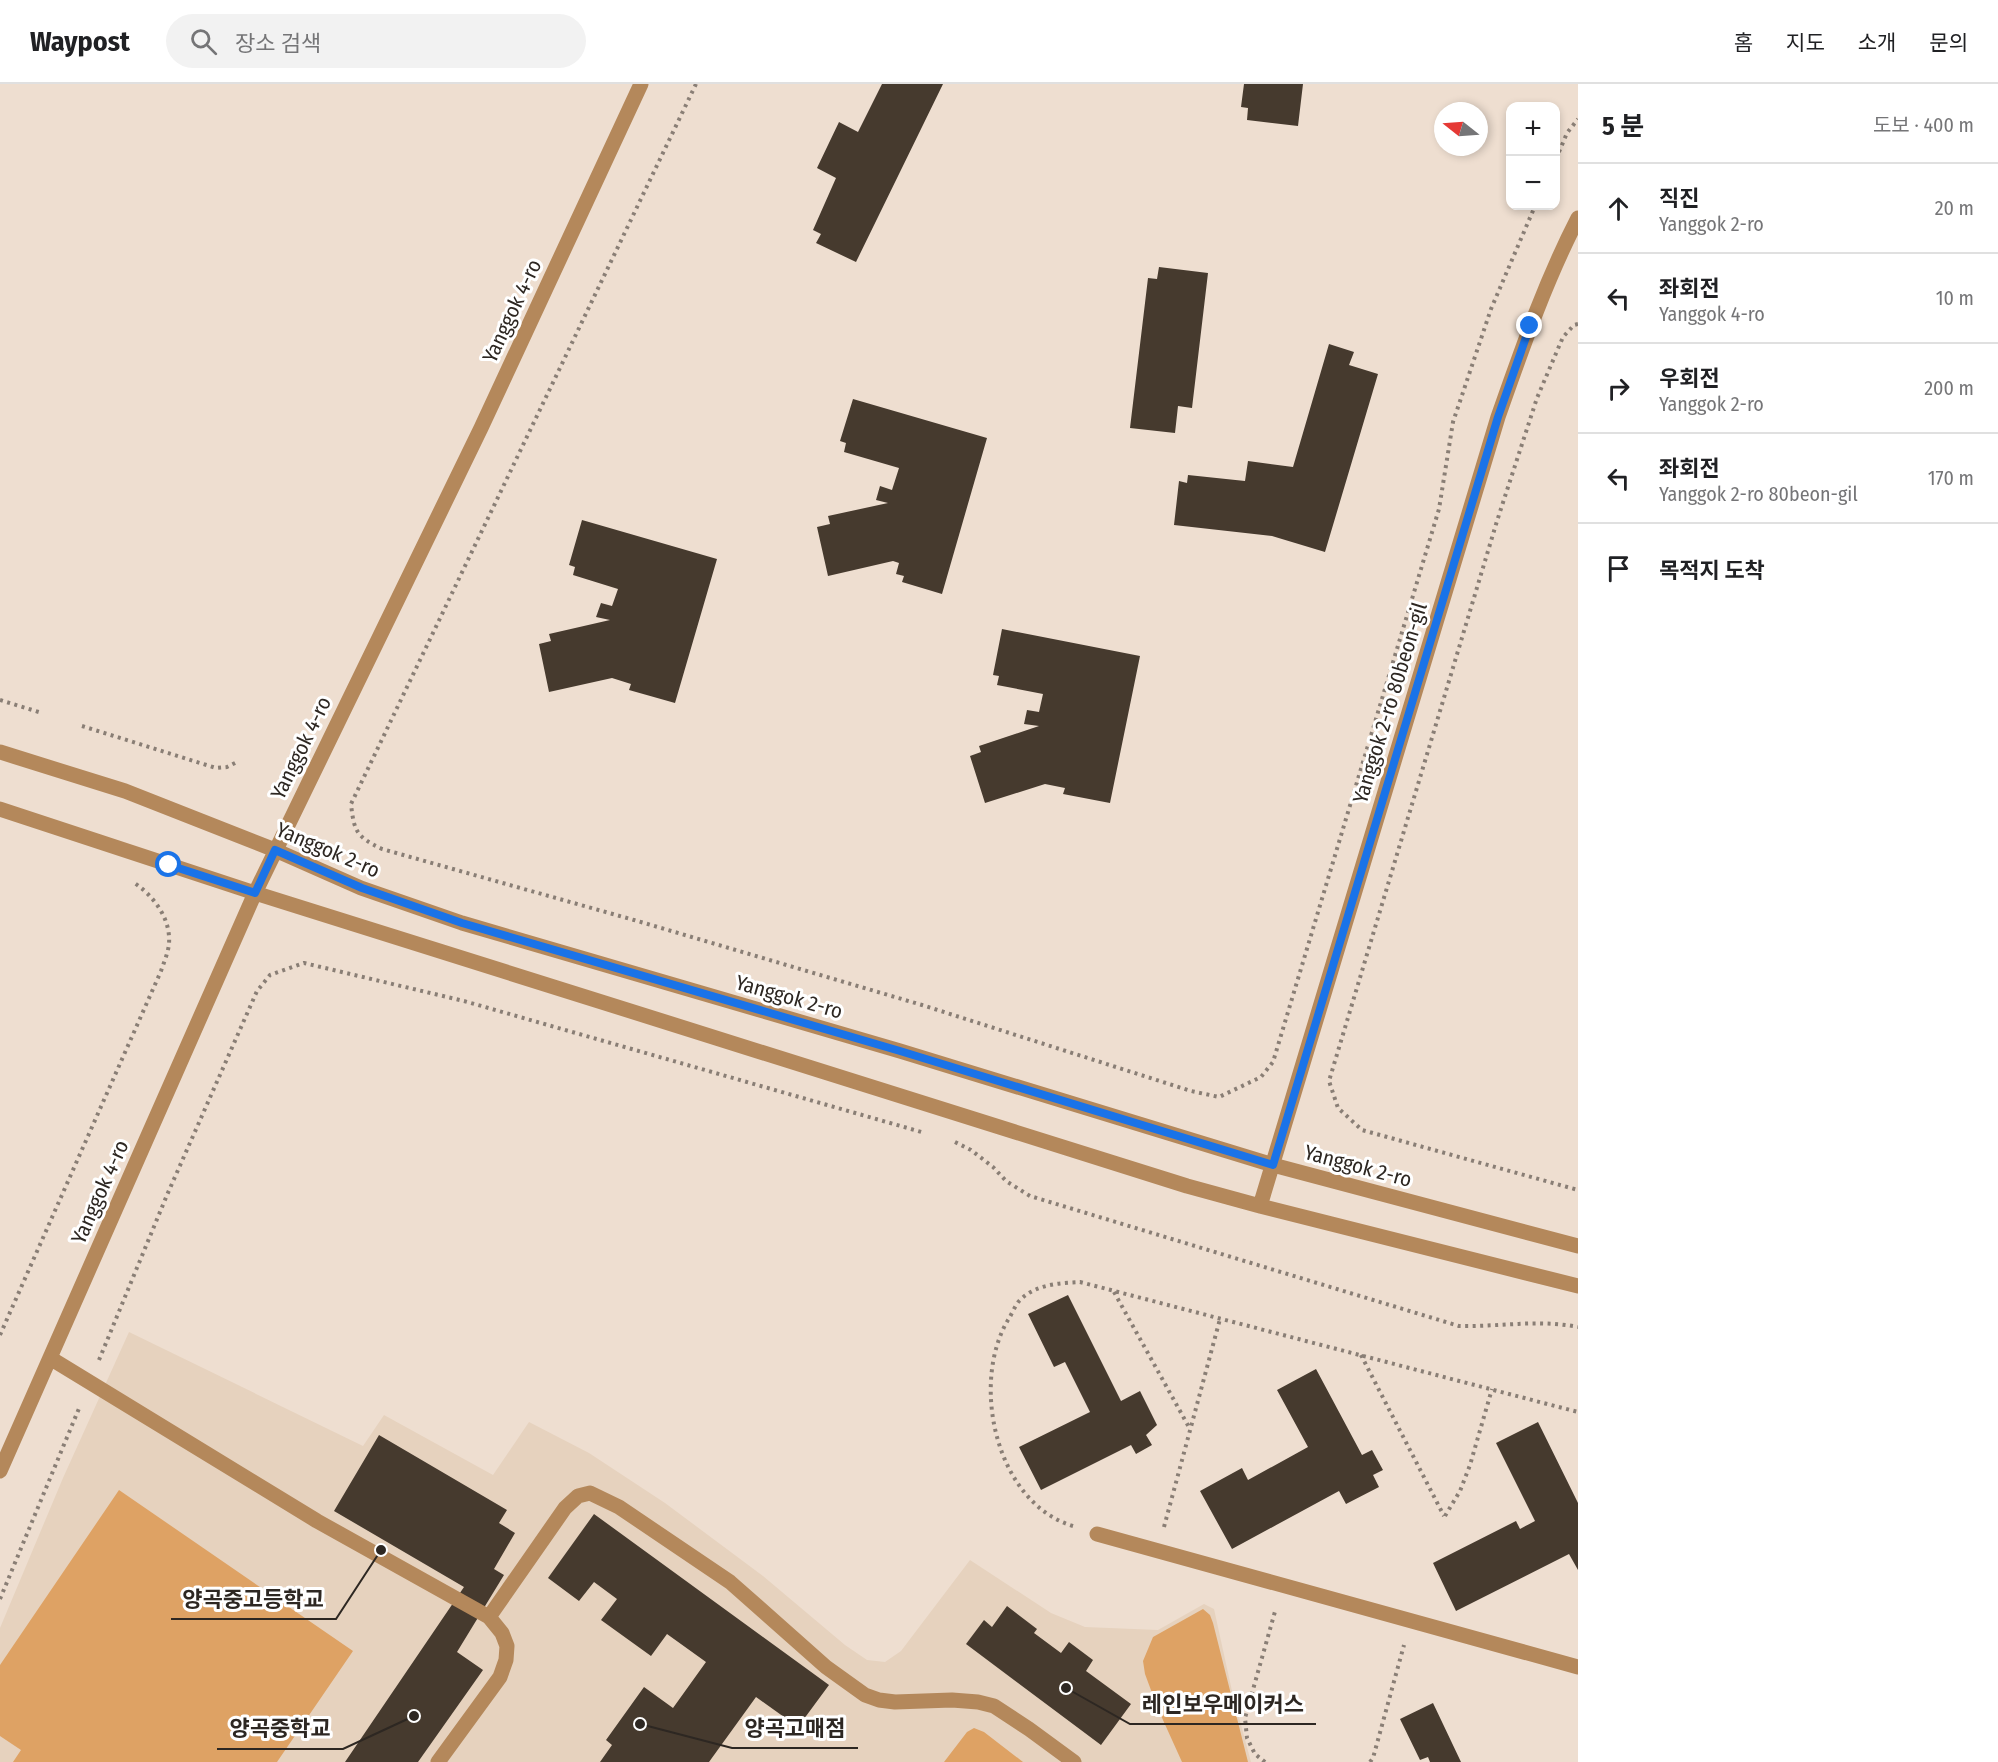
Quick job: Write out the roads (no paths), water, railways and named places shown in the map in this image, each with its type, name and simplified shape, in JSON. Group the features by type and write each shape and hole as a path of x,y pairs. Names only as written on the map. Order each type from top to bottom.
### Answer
{"street":[{"name":"Yanggok 4-ro","path":"0,1471 255,893 481,428 641,84"},
{"name":"Yanggok 2-ro 80beon-gil","path":"1260,1206 1498,417 1556,260 1578,218"},
{"name":"Yanggok 2-ro","path":"0,752 125,791 275,850 362,888 462,923 900,1051 1273,1165 1578,1246"},
{"path":"0,808 255,893 1187,1186 1578,1286"},
{"path":"50,1358 317,1521 489,1617 502,1633 507,1646 506,1660 500,1677 438,1762"},
{"path":"489,1617 565,1508 578,1496 591,1493 619,1507 730,1582 826,1667 865,1695 895,1702 952,1700 994,1706 1074,1762"},
{"path":"1097,1534 1578,1667"}],"place":[{"name":"양곡중고등학교","path":"381,1550"},
{"name":"레인보우메이커스","path":"1066,1688"},
{"name":"양곡중학교","path":"414,1716"},
{"name":"양곡고매점","path":"640,1724"}]}
